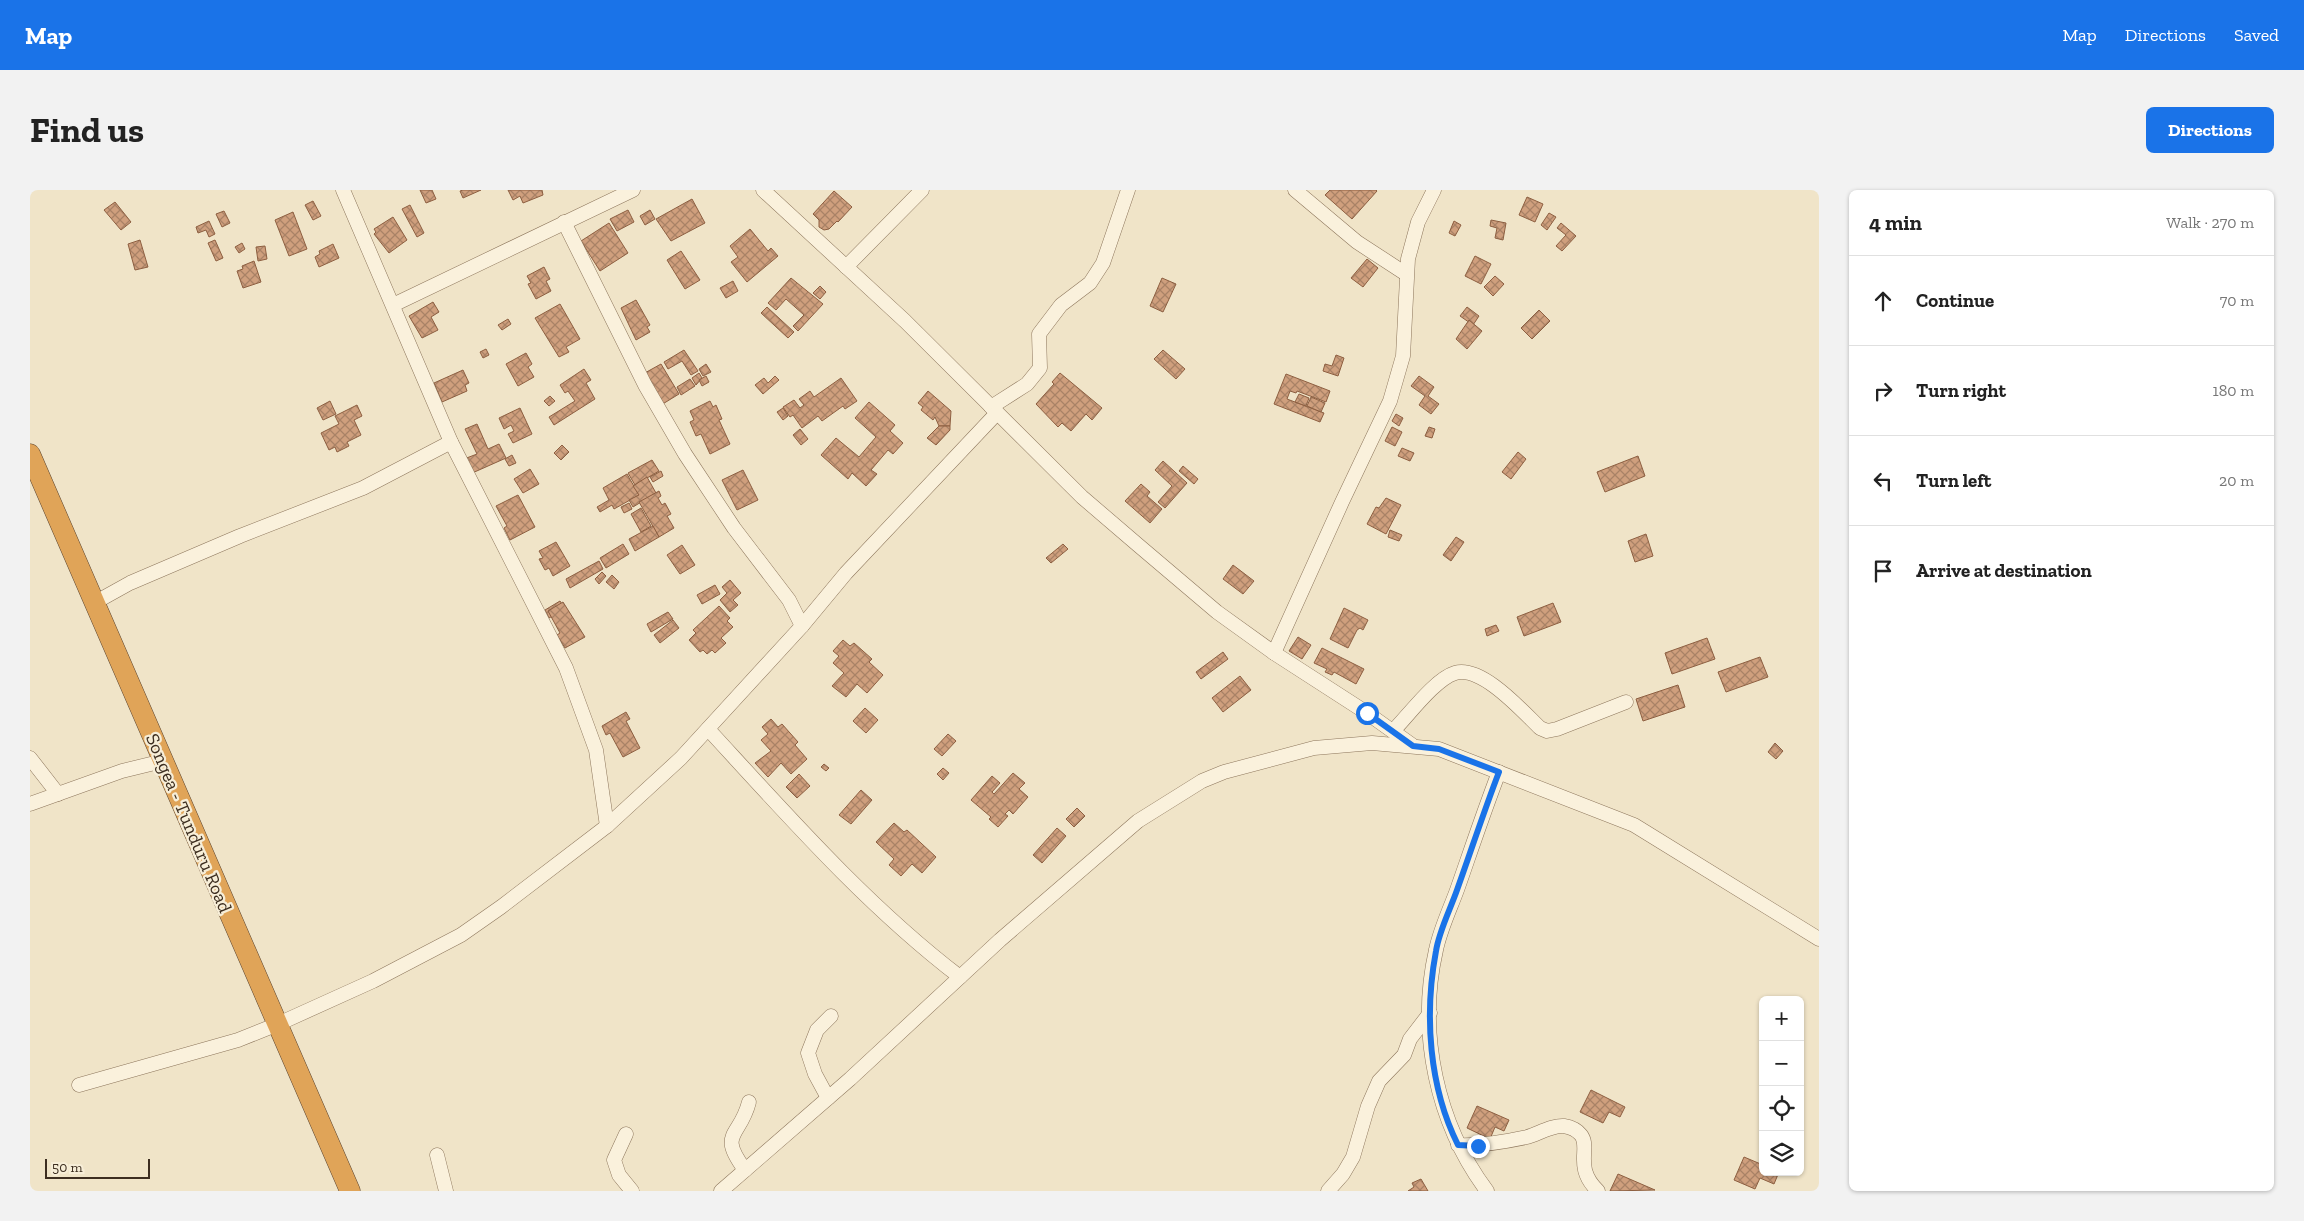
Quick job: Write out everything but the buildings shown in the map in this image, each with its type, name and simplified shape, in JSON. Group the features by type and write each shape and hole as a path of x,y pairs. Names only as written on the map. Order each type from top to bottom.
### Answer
{"highway":[{"name":"Songea - Tunduru Road","path":"30,454 350,1191"}],"street":[{"path":"343,190 452,442 566,668 574,696 596,750 608,826"},
{"path":"393,305 633,190"},
{"path":"763,190 905,321 1044,457 1082,497 1217,612 1274,653 1413,746"},
{"path":"846,267 922,190"},
{"path":"79,1085 238,1040 374,981 461,935 608,826 655,783 708,729 994,410 1027,384 1040,368 1039,334 1061,305 1090,283 1103,263 1128,190"},
{"path":"1295,190 1357,242 1406,274"},
{"path":"1274,653 1390,401 1402,356 1406,274 1418,222 1434,190"},
{"path":"564,222 645,385 685,454 734,528 789,600 802,626"},
{"path":"94,603 130,583 167,567 363,488 452,442"},
{"path":"1393,731 1444,679 1455,673 1464,672 1474,675 1498,689 1540,728 1547,731 1557,729 1626,702"},
{"path":"708,729 828,858 923,949 960,977"},
{"path":"721,1191 828,1098 1000,940 1138,821 1202,781 1224,772 1314,748 1372,743 1439,749 1634,825 1819,938"},
{"path":"30,758 58,794"},
{"path":"30,804 122,771 163,761"},
{"path":"1486,1191 1467,1165 1441,1098 1434,1064 1430,1013 1436,950 1499,772"},
{"path":"1328,1191 1338,1180 1353,1157 1368,1106 1379,1081 1404,1055 1410,1038 1430,1013"},
{"path":"828,1098 815,1074 808,1053 817,1030 831,1016"},
{"path":"745,1170 732,1153 731,1144 733,1133 743,1117 749,1102"},
{"path":"1458,1145 1478,1146 1528,1137 1566,1126 1576,1130 1582,1136 1585,1144 1583,1165 1586,1176 1598,1191"},
{"path":"626,1134 614,1160 619,1175 632,1191"},
{"path":"437,1155 446,1191"}],"route":[{"path":"1367,713 1413,746 1439,749 1499,772 1436,950 1431,992 1430,1022 1434,1064 1441,1098 1451,1131 1458,1145 1478,1146"}]}
